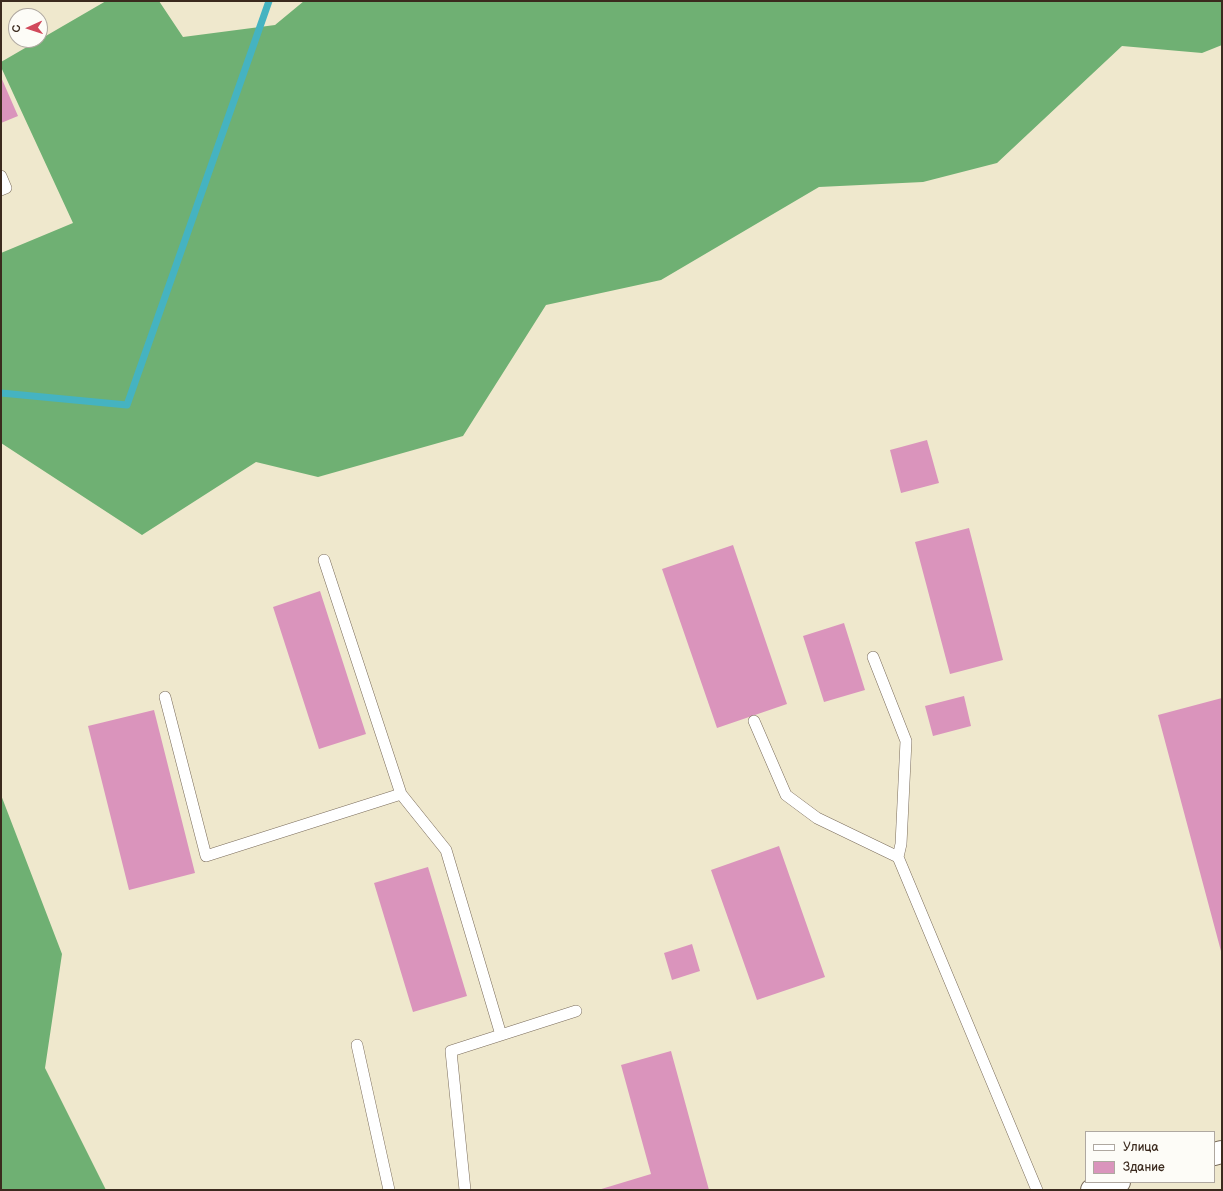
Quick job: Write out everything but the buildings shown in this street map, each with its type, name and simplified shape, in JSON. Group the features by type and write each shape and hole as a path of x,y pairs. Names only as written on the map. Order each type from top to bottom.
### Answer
{"street":[{"path":"1092,1190 1116,1183"}],"lane":[{"path":"1,176 6,188 1,190"},
{"path":"324,560 401,794 446,850 501,1035"},
{"path":"873,657 906,741 901,844 898,857 1037,1190"},
{"path":"164,697 206,856 401,794"},
{"path":"754,721 786,795 817,818 898,857"},
{"path":"465,1190 451,1051 576,1011"},
{"path":"357,1045 389,1190"}],"green space":[{"path":"106,1 159,1 183,37 275,25 304,1 1222,1 1222,45 1202,53 1122,46 997,163 923,182 819,187 661,280 546,305 463,436 318,477 256,462 142,535 1,443 1,253 73,223 1,67 1,62 25,48 48,48 48,35"},
{"path":"1,795 62,954 45,1068 106,1190 1,1190"}],"waterway":[{"path":"1,393 127,405 269,1"}]}
